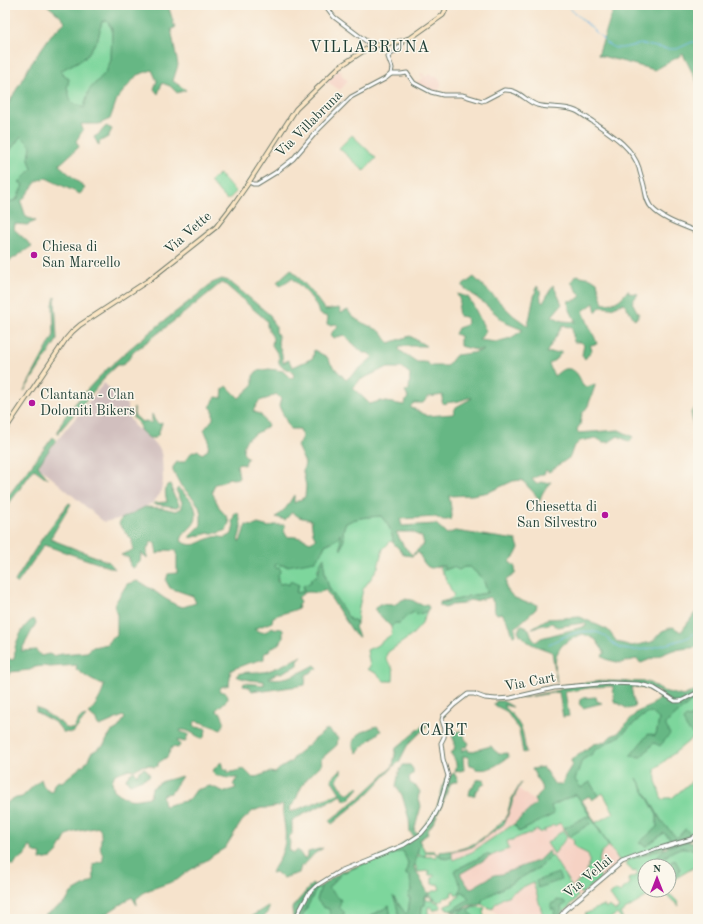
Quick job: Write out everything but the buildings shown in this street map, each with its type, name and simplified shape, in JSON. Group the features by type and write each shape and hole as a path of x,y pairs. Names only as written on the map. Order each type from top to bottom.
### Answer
{"main road":[{"name":"Via Vette","path":"5,430 72,332 80,325 149,280 216,227 249,182 296,109 339,67 371,46 402,41 412,37 441,17 444,13 446,5"}],"street":[{"path":"325,5 334,17 371,46"},
{"path":"402,41 400,47 388,57 392,68 391,74 407,73 414,82 431,92 440,95 462,95 482,101 504,90 514,91 535,104 565,108 586,117 613,136 631,153 638,166 644,183 648,202 653,209 669,220 698,232"},
{"name":"Via Villabruna","path":"249,182 252,184 257,184 275,173 293,159 317,131 351,97 385,79 391,74"},
{"name":"Via Cart","path":"295,919 309,892 316,886 340,871 404,845 421,834 431,822 439,807 448,776 443,759 441,742 444,737 445,729 442,720 443,716 468,694 474,694 485,698 511,698 554,688 610,683 638,684 648,686 675,701 683,700 698,692"},
{"name":"Via Vellai","path":"558,919 565,910 622,862 690,839 698,834"}],"shaded area":[{"path":"339,69 342,72 341,74 348,81 340,90 326,81"},
{"path":"423,73 426,77 430,73 433,77 436,76 441,82 441,86 435,93 416,82 419,80 420,81 424,77 420,74"},
{"path":"104,383 128,406 129,417 134,426 146,435 160,449 163,481 160,494 152,503 122,518 104,522 39,467 41,461"},
{"path":"568,780 620,862 579,896 558,919 503,919 490,908 482,905 464,882 457,871 451,852 472,847 503,825 519,789 534,801 534,799 543,790 563,785"}],"green space":[{"path":"47,5 162,5 164,8 168,5 175,28 171,29 178,65 173,81 186,90 177,93 170,86 162,83 158,94 154,89 157,81 152,70 137,75 117,99 110,119 99,124 81,124 83,130 76,141 79,147 59,165 85,188 80,194 46,178 37,181 21,202 26,217 36,221 27,225 15,224 14,229 32,246 5,264 5,203 17,200 23,185 19,182 32,169 29,159 31,146 21,136 5,157 5,110 29,67 51,35 65,22","holes":["102,21 107,21 112,29 111,60 106,72 89,90 84,108 71,102 67,88 69,79 60,71 86,57 98,38"]},
{"path":"615,5 690,5 698,13 698,84 683,54 655,70 598,55"},
{"path":"102,21 107,21 112,29 111,60 106,72 89,90 84,108 71,102 67,88 69,79 60,71 86,57 98,39"},
{"path":"106,126 112,129 108,137 99,142 99,146 94,137"},
{"path":"352,135 376,158 364,171 339,148"},
{"path":"21,136 31,146 29,159 32,169 19,182 23,185 16,200 5,203 5,157"},
{"path":"219,174 236,192 227,200 210,182"},
{"path":"291,269 311,291 325,310 339,308 341,313 348,310 354,318 381,332 389,343 410,336 426,346 400,346 399,350 417,362 426,362 431,366 447,366 456,355 484,350 476,350 460,346 460,336 455,334 458,328 467,323 466,317 459,316 458,309 460,301 457,294 468,297 486,331 479,340 496,342 511,338 523,330 506,323 462,286 474,277 514,316 528,326 537,286 540,290 541,301 543,303 553,285 562,304 552,316 562,321 576,322 569,308 568,301 576,300 581,296 571,282 576,275 591,278 597,282 603,304 618,301 628,290 629,293 638,294 632,302 639,315 635,320 624,303 611,308 600,307 596,312 594,303 583,311 597,344 590,345 592,350 585,359 582,355 584,345 581,342 574,342 572,328 563,325 546,353 562,352 549,364 554,376 562,370 569,369 575,371 583,386 587,387 595,384 588,406 582,414 580,425 577,429 578,433 619,430 633,437 630,442 618,436 609,442 603,442 596,438 580,441 573,448 570,457 549,472 546,470 544,474 532,479 536,484 541,482 551,482 543,493 540,501 522,480 513,481 489,492 472,495 449,496 452,514 451,519 443,520 436,517 400,519 402,526 436,524 447,534 455,531 516,540 519,548 515,556 509,562 515,567 515,574 506,580 506,588 513,597 527,603 534,603 537,605 536,609 515,628 516,635 513,636 510,626 502,613 497,614 494,610 495,605 490,597 475,601 469,600 463,604 451,605 445,608 440,606 440,603 488,593 483,579 470,567 464,567 459,570 453,567 444,570 444,566 431,568 425,564 418,552 412,556 404,555 393,543 390,528 381,516 353,520 345,524 343,531 344,539 341,550 340,534 337,539 325,545 315,561 287,566 276,564 275,566 281,570 277,581 280,584 285,583 289,585 290,581 299,585 296,592 298,593 304,591 303,586 311,582 311,579 318,575 319,568 324,557 325,573 329,588 351,621 353,619 357,624 355,627 359,637 355,635 325,589 319,593 307,592 303,594 298,598 300,603 298,605 299,608 279,614 273,617 272,622 254,629 264,632 268,631 272,627 281,629 283,630 283,638 281,642 264,654 264,659 231,670 229,685 221,687 219,691 227,693 228,696 228,699 216,710 221,713 224,721 221,729 196,721 194,723 195,727 206,729 205,736 202,739 189,731 180,730 181,732 188,734 185,742 177,740 180,745 178,748 172,747 167,757 158,763 158,766 141,766 134,770 129,769 115,774 112,781 114,790 124,797 134,799 150,797 152,788 163,781 182,776 171,793 162,795 164,806 189,800 196,790 210,786 225,792 236,788 233,784 239,778 228,778 215,775 212,771 221,762 223,768 228,770 228,773 244,769 253,778 270,772 275,773 291,762 295,756 327,729 338,738 337,745 321,759 322,764 304,783 292,806 289,808 291,812 340,793 331,779 341,769 341,773 337,780 346,793 350,793 357,787 359,788 348,800 344,800 342,795 292,820 292,834 288,838 290,841 289,850 294,853 298,850 304,859 308,856 308,852 323,848 301,866 299,873 283,878 276,872 271,873 278,862 285,841 283,805 261,808 253,811 242,821 225,848 177,880 146,891 136,899 137,905 132,897 98,919 39,919 66,902 71,893 94,880 93,864 103,861 103,855 100,847 100,830 99,827 74,832 67,835 57,853 52,858 40,860 41,854 35,853 30,846 24,857 16,861 14,866 5,862 5,856 7,855 5,804 12,799 22,797 41,779 45,787 52,792 54,784 59,781 62,782 87,762 91,753 104,745 111,732 118,728 125,718 123,716 100,726 97,724 96,720 89,714 100,696 104,684 86,677 76,669 77,665 50,667 43,666 35,667 30,670 10,672 6,680 5,694 5,671 11,667 5,667 5,658 13,660 16,644 25,627 34,619 36,623 21,651 36,650 41,656 49,654 53,656 87,652 93,647 108,644 111,638 117,635 117,615 114,605 127,584 137,581 176,605 183,607 196,603 193,596 170,588 166,581 168,574 177,573 177,551 166,550 157,554 155,543 151,542 147,549 147,558 141,553 140,562 133,568 130,566 129,558 121,555 133,550 132,540 119,524 121,519 145,507 163,508 176,511 182,508 182,502 176,490 178,488 192,502 196,514 194,523 184,534 181,541 186,544 198,544 209,538 229,536 232,534 234,525 232,522 235,513 238,513 241,524 238,540 240,542 246,525 253,526 258,524 269,527 274,525 285,525 284,531 287,537 305,539 310,542 316,539 313,533 311,520 299,517 292,512 285,520 276,517 286,508 294,495 294,503 305,497 306,486 303,471 305,463 297,446 302,437 300,429 290,429 279,406 281,399 276,394 259,401 253,411 261,415 268,426 251,436 245,442 243,453 248,458 244,465 239,463 237,465 239,478 229,478 223,482 215,484 212,492 220,509 227,517 229,523 226,530 219,533 209,533 190,538 190,536 201,525 199,506 181,486 173,471 173,467 177,462 184,462 191,453 198,450 202,454 208,450 209,440 204,430 213,419 213,410 210,407 216,397 222,398 223,389 227,386 239,398 253,385 253,376 257,371 269,369 283,371 291,379 294,376 292,371 282,367 279,363 279,356 272,345 273,338 267,326 267,321 226,285 221,283 131,354 132,356 122,365 117,365 105,376 57,434 63,420 74,405 115,361 212,283 222,279 229,281 270,315 279,337 278,343 282,354 283,363 288,360 293,367 313,358 314,350 327,357 331,364 346,380 373,357 368,353 363,353 344,335 334,338 331,335 338,326 336,324 327,324 328,317 319,314 312,299 292,278 280,286 277,282","holes":["403,368 410,374 409,390 405,392 408,397 404,405 380,401 370,404 353,388 360,380 383,369","443,395 442,402 444,404 472,398 456,407 453,414 428,416 410,407 414,403 423,403 428,397","396,532 412,532 422,537 424,544 412,555 403,545"]},
{"path":"55,297 57,340 24,391 54,335 53,305"},
{"path":"698,405 698,447 693,445 695,435 691,412"},
{"path":"134,408 134,415 142,422 152,422 152,414 155,421 159,424 162,423 158,435 155,438 149,438 140,430 140,425 133,418"},
{"path":"53,437 56,440 38,466 48,479 34,469 5,509 5,500"},
{"path":"171,484 173,494 179,506 176,507 154,504 167,502 166,487 167,485"},
{"path":"69,503 71,504 50,539 109,562 115,569 44,545 17,584 15,581 43,537"},
{"path":"381,516 390,528 393,543 391,541 383,549 378,567 363,589 357,624 353,619 351,621 332,592 325,576 325,561 318,568 318,575 311,579 311,582 304,591 296,593 299,585 289,585 285,583 280,584 274,566 276,564 287,566 323,550 325,545 332,542 340,534 341,548 344,539 343,531 345,524 367,517"},
{"path":"439,565 445,567 445,570 453,567 470,567 483,579 488,593 440,603 454,596"},
{"path":"404,599 412,600 422,605 427,604 429,608 427,611 417,615 414,612 405,617 400,623 395,623 391,627 375,610 379,604 394,605"},
{"path":"427,611 421,625 411,636 386,655 386,659 393,670 393,681 384,681 376,673 367,669 370,667 367,650 376,646 392,634 391,627 395,623 400,623 414,612 417,615"},
{"path":"698,612 698,647 673,650 641,663 636,659 621,663 605,659 602,655 605,653 595,639 583,634 566,642 558,651 556,656 555,666 557,683 552,652 528,642 518,631 521,625 529,629 532,638 536,642 541,638 586,626 586,624 583,623 557,627 552,623 532,628 547,619 580,617 608,630 617,642 632,646 652,642 662,631 673,627 681,632 695,613"},
{"path":"302,656 298,660 298,665 281,673 277,673 269,678 275,679 287,677 315,665 318,668 306,675 305,685 264,691 252,691 249,687 243,686 244,683 264,685 264,681 250,680 236,676 245,672 268,671"},
{"path":"602,681 648,682 663,691 683,696 698,689 698,696 665,724 670,734 660,746 654,743 641,757 630,756 648,734 655,736 659,719 651,712 641,717 620,736 595,750 591,755 582,760 575,780 581,788 590,782 598,796 592,800 589,796 582,800 613,852 576,794 551,806 554,814 519,832 514,824 536,804 534,799 543,790 532,769 543,767 555,785 562,785 565,776 572,765 571,760 594,744 605,742 611,736 618,733 637,712 649,707 659,699 660,692 639,687 631,687 635,707 628,709 614,701 613,686 594,687 565,692 569,716 563,717 559,692 521,698 559,690 566,685"},
{"path":"698,696 698,709 696,708 690,718 687,729 695,736 655,769 656,781 662,800 672,798 698,776 698,834 691,839 677,839 662,822 647,795 657,815 657,827 640,843 646,846 664,833 673,841 664,847 620,862 595,823 614,813 603,793 598,796 590,782 581,788 575,780 582,759 591,755 594,750 620,736 641,717 652,712 659,718 657,731 655,736 648,734 641,757 665,724"},
{"path":"596,697 597,701 602,703 583,708 579,704 582,698"},
{"path":"496,701 503,701 513,707 503,705 520,726 526,752 523,753 519,730 506,711 494,705"},
{"path":"36,707 60,722 66,728 73,729 80,718 86,716 73,733 63,732 56,723 36,712"},
{"path":"696,708 698,709 698,715 692,722 695,727 698,728 698,740 687,729 683,720 686,717 690,718"},
{"path":"425,724 427,726 407,746 399,762 368,794 332,824 329,821 360,797 393,766 396,748"},
{"path":"377,726 381,731 357,753 353,746 356,737 362,732"},
{"path":"463,730 465,739 469,743 467,747 463,747 462,753 463,750 468,749 469,752 491,746 499,754 507,753 509,757 493,767 481,770 470,765 468,757 463,756 464,770 455,772 456,762 450,753 454,751 455,743 452,735 455,731 457,732"},
{"path":"403,765 410,765 413,769 413,774 409,777 410,783 417,787 420,792 418,797 421,806 414,831 418,834 435,811 445,779 454,773 458,781 451,783 435,820 427,832 428,834 419,840 421,844 419,846 414,867 429,895 425,896 425,905 422,906 421,919 400,919 393,896 406,914 408,912 410,898 408,897 411,891 410,875 406,875 408,863 403,851 373,860 398,849 403,843 414,837 410,832 409,819 402,795 396,786 399,772"},
{"path":"144,768 150,776 130,784 126,779 127,776 134,771 137,775 139,771"},
{"path":"637,778 662,822 677,838 685,829 689,832 691,839 664,847 673,841 664,833 646,846 639,843 657,827 657,815"},
{"path":"484,779 485,783 475,792 475,795 469,795 470,790 477,780"},
{"path":"521,783 505,823 503,825 472,847 452,852 452,857 445,859 444,857 441,857 439,852 467,847 484,837 504,820 505,822 511,800"},
{"path":"576,794 609,846 600,855 600,879 581,894 574,885 587,871 589,863 588,854 573,845 574,841 560,823 554,826 553,825 546,830 544,829 545,832 542,831 540,833 537,830 507,841 509,849 491,856 487,854 457,869 464,892 469,899 452,910 445,908 445,906 453,903 452,901 460,895 456,895 454,891 451,893 452,895 438,902 429,893 440,889 438,884 432,884 432,878 434,875 429,875 429,871 418,872 415,864 417,856 437,857 435,852 445,859 452,857 453,860 472,852 514,824 519,832 554,814 550,806"},
{"path":"587,816 591,823 569,837 564,828"},
{"path":"563,830 567,837 554,854 547,843"},
{"path":"698,835 698,850 682,848 663,858 657,858 666,848 688,841 691,842"},
{"path":"421,844 425,851 435,852 426,853 425,856 417,854"},
{"path":"683,847 698,850 698,865 677,877 677,858 663,858 671,852"},
{"path":"665,848 658,858 637,858 637,873 636,871 633,872 625,863 629,860"},
{"path":"403,850 408,863 406,874 410,875 411,891 408,912 404,919 386,919 391,917 389,906 365,919 338,919 345,913 339,907 328,888 342,873 373,860"},
{"path":"548,851 551,856 540,867 483,899 480,905 470,905 452,912 452,910 469,899 464,892 459,893 461,886 454,871 457,869 487,854 491,856 460,874 470,889 494,875 502,874 539,860"},
{"path":"552,855 578,897 558,919 544,919 533,882 503,898 496,903 492,909 481,904 483,899 540,867"},
{"path":"373,860 342,873 328,888 341,900 339,907 345,913 338,919 331,919 329,909 323,907 317,900 321,886 341,872"},
{"path":"677,864 680,869 677,875"},
{"path":"558,873 561,880 538,888 536,881"},
{"path":"637,875 637,898 645,898 620,913 623,919 621,919 617,914 609,919 582,919 586,917 585,914 602,906 605,906 606,908 610,906 615,911 619,908 610,895 615,890 620,893 623,891 622,890 630,884 628,879"},
{"path":"312,884 317,888 301,919 290,919 293,918 292,908"},
{"path":"321,886 317,900 323,907 329,909 331,919 301,919 317,888"},
{"path":"429,895 435,900 426,896 426,900 437,902 441,907 436,910 432,910 432,907 428,907 428,915 440,915 442,919 421,919 422,906 425,905 425,896"},
{"path":"669,898 674,898 679,906"},
{"path":"557,900 564,901 566,904 561,907 562,910 556,919 553,919 555,909 552,910 551,905"},
{"path":"268,906 269,909 265,916 258,919 247,919"},
{"path":"389,906 391,917 386,919 365,919"},
{"path":"473,906 485,908 483,914 486,919 475,919 469,911 471,908 475,907"},
{"path":"473,906 476,907 471,908 469,911 475,919 465,919 459,914 463,910"},
{"path":"466,908 451,918 440,915 450,915 451,917 453,916 452,914"}],"waterway":[{"path":"566,5 609,45 615,48 641,44 667,49 677,49 692,42 698,42"},
{"path":"549,644 571,634 589,631 602,634 620,648 626,650 640,650 686,638 698,629"}],"place":[{"name":"Chiesa di San Marcello","path":"34,255"},
{"name":"Clantana - Clan Dolomiti Bikers","path":"32,403"},
{"name":"Chiesetta di San Silvestro","path":"605,515"}],"district":[{"name":"VILLABRUNA","path":"370,48"},
{"name":"CART","path":"444,731"}]}
